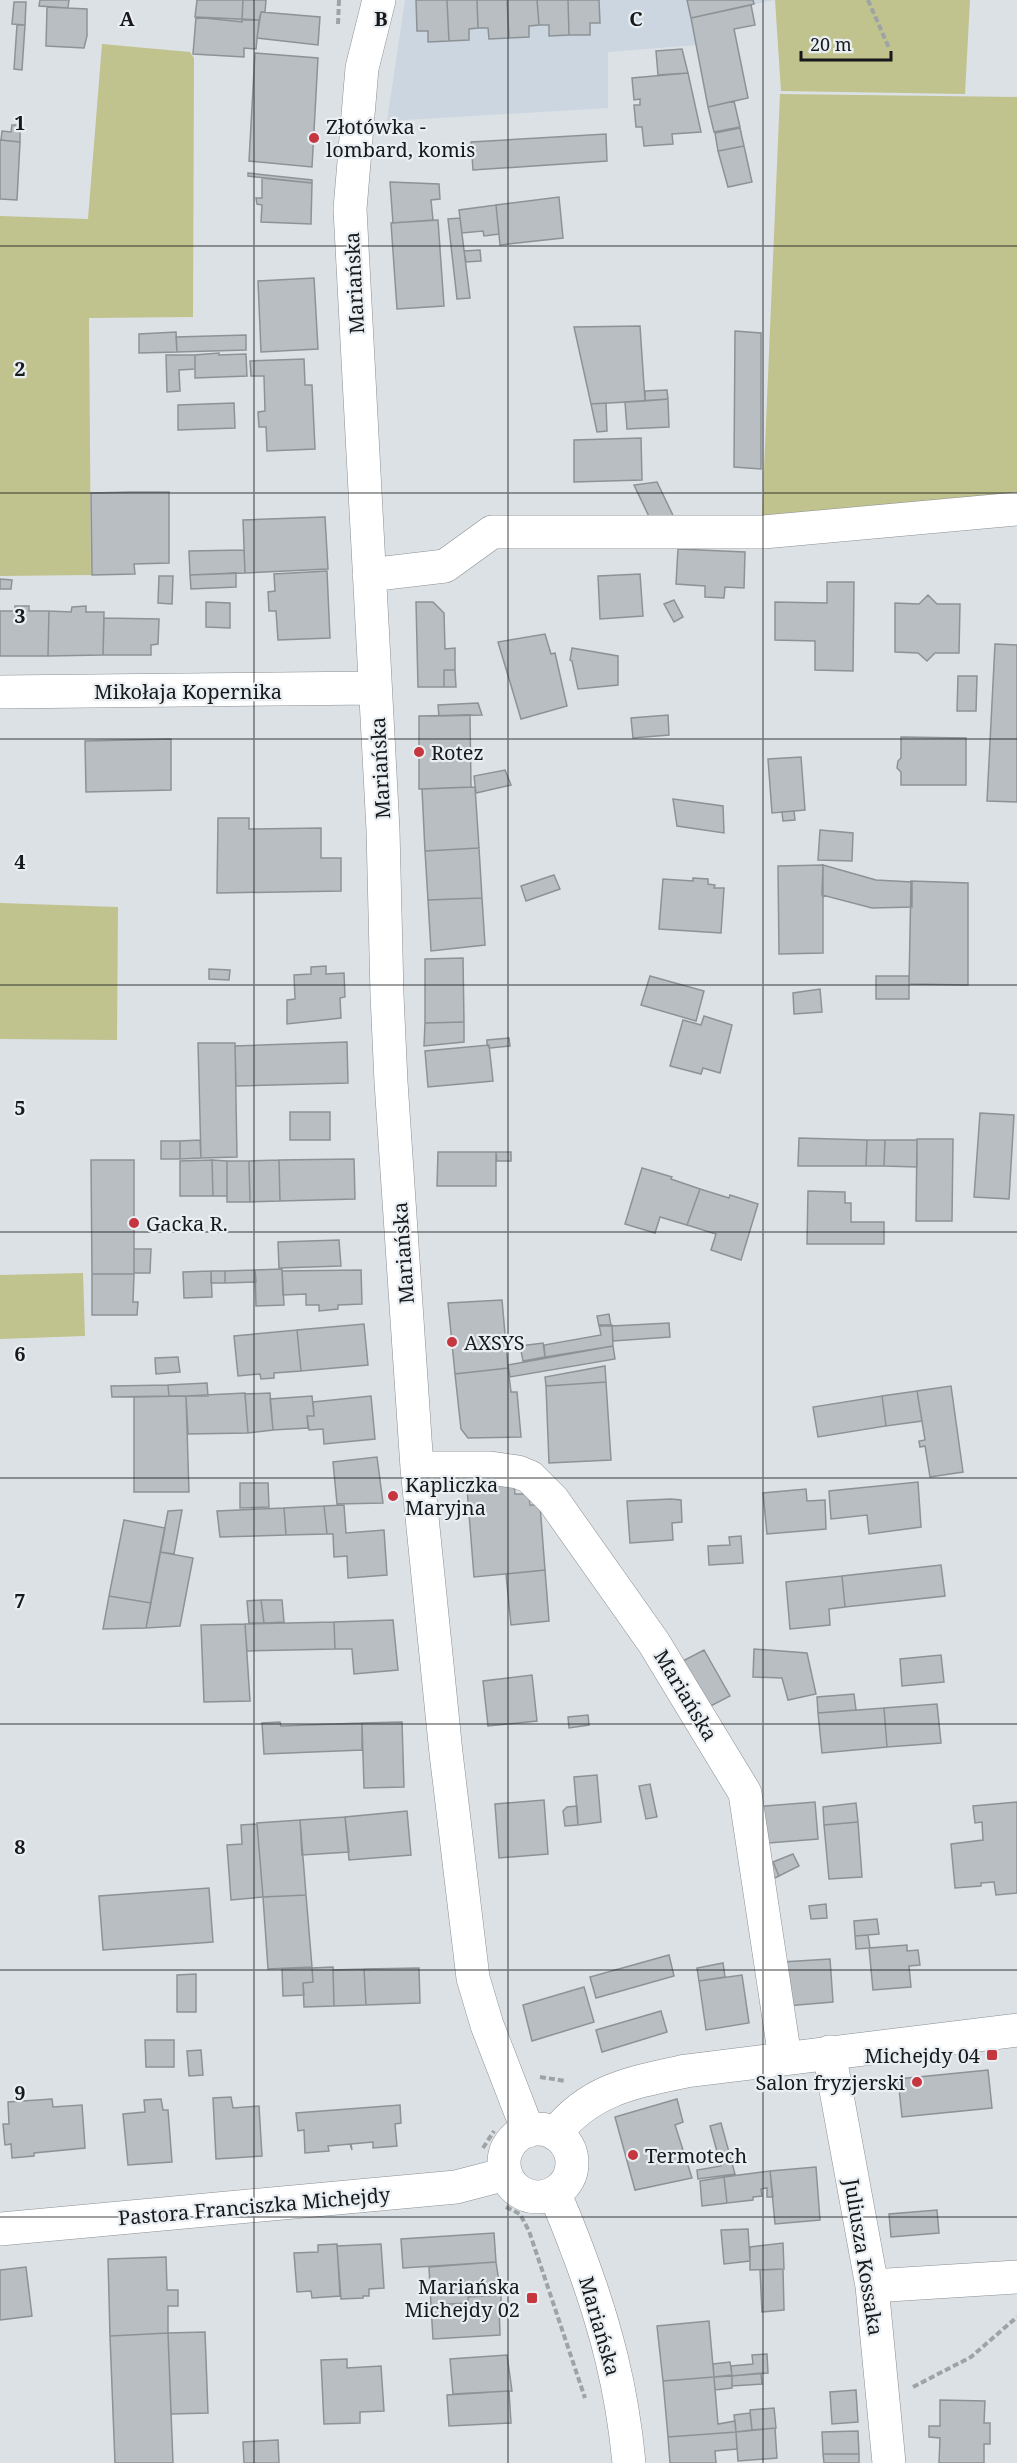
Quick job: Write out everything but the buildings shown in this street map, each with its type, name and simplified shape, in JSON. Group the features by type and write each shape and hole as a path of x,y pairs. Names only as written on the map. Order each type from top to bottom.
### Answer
{"street":[{"name":"Mariańska","path":"358,0 362,68 351,209 384,830 390,1049 417,1468 446,1752 473,1978 487,2025 542,2132"},
{"name":"Mariańska","path":"362,68 379,0"},
{"path":"369,574 444,566 492,532 763,532 1017,509"},
{"name":"Mikołaja Kopernika","path":"0,692 375,688"},
{"name":"Mariańska","path":"417,1468 490,1468 518,1472 530,1478 553,1500 654,1643 745,1793 785,2058"},
{"path":"542,2132 567,2146 572,2161 571,2173 566,2183 554,2193 535,2197 522,2194 512,2186 502,2188 504,2162 509,2145 517,2136 542,2132 604,2092 624,2085 686,2071 1017,2030"},
{"name":"Juliusza Kossaka","path":"829,2052 872,2286 889,2463"},
{"name":"Pastora Franciszka Michejdy","path":"0,2229 456,2187 502,2188"},
{"name":"Mariańska","path":"554,2193 578,2251 608,2339 629,2463"},
{"path":"872,2286 1017,2277"}],"path":[{"path":"868,0 889,48"},
{"path":"536,2076 568,2082"},
{"path":"502,2188 530,2231 587,2402"},
{"path":"883,2403 971,2357 1017,2317"}],"shaded area":[{"path":"405,0 775,0 690,17 696,45 608,52 608,108 387,121"}],"green space":[{"path":"775,0 970,0 965,94 781,91"},
{"path":"102,44 190,52 194,58 193,317 89,318 91,575 0,576 0,216 88,219"},
{"path":"780,94 1017,97 1017,493 762,517"},
{"path":"0,903 118,907 117,1040 0,1039"},
{"path":"83,1273 85,1336 0,1339 0,1275"}],"place":[{"name":"Złotówka - lombard, komis","path":"314,138"},
{"name":"Rotez","path":"419,752"},
{"name":"Gacka R.","path":"134,1223"},
{"name":"AXSYS","path":"452,1342"},
{"name":"Kapliczka Maryjna","path":"393,1496"},
{"name":"Michejdy 04","path":"992,2055"},
{"name":"Salon fryzjerski","path":"917,2082"},
{"name":"Termotech","path":"633,2155"},
{"name":"Mariańska Michejdy 02","path":"532,2298"}]}
